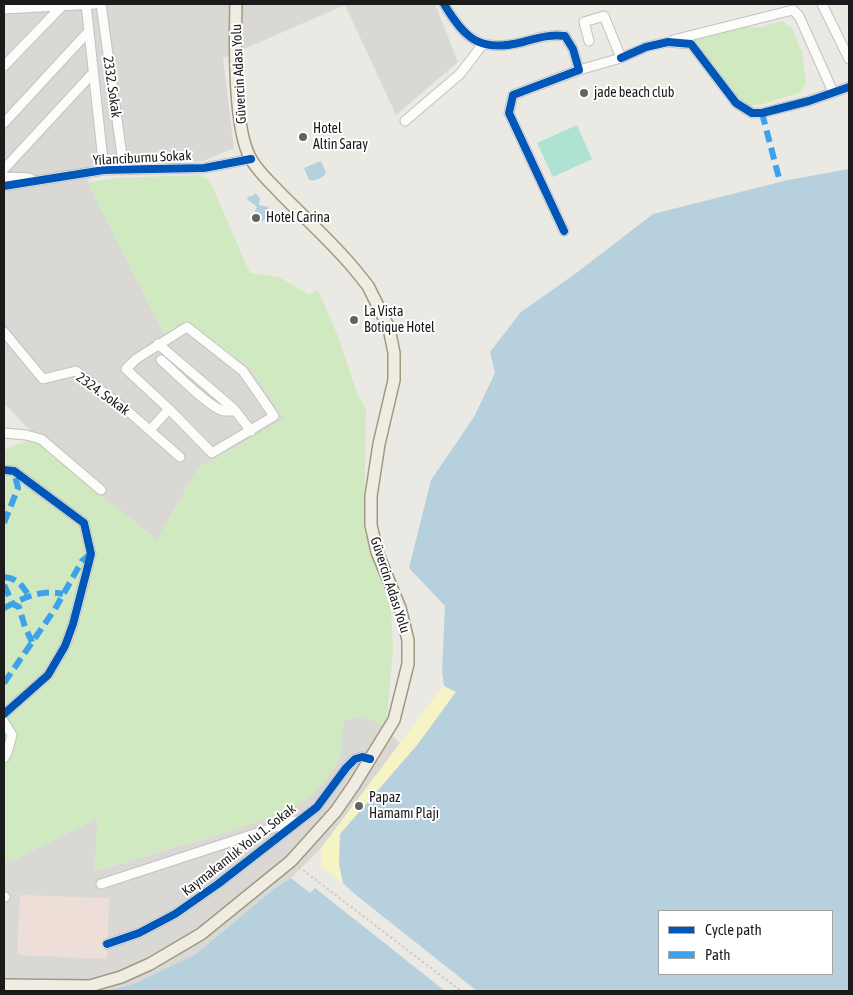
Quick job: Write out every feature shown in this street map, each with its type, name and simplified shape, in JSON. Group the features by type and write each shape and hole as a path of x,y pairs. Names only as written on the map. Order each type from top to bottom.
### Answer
{"main road":[{"name":"Güvercin Adası Yolu","path":"4,985 90,986 121,977 176,950 201,934 292,861 336,811 394,720 408,664 408,640 405,626 400,608 377,552 371,524 370,496 379,444 394,380 394,353 389,328 368,286 356,271 266,178 251,159 243,140 237,94 236,4"}],"street":[{"name":"2332. Sokak","path":"89,4 88,32 104,170"},
{"path":"4,9 89,4"},
{"name":"2332. Sokak","path":"101,4 124,170"},
{"path":"444,4 457,25 471,38 483,44 502,46 552,34 565,36 573,49 579,70"},
{"path":"822,4 849,59"},
{"path":"4,66 62,6"},
{"path":"564,231 509,113 513,95 579,70 621,58 646,48 795,7 833,92"},
{"path":"589,41 584,22 604,16 621,58"},
{"path":"4,123 88,32"},
{"path":"668,42 691,44 736,103 752,112 762,113 809,101 849,87"},
{"path":"405,121 460,74 483,44"},
{"path":"4,169 92,74"},
{"name":"Yilanciburnu Sokak","path":"4,186 104,170 204,168 251,159"},
{"path":"4,177 55,178"},
{"path":"187,327 243,371 274,416 212,453 126,369 136,359 158,344 187,327"},
{"name":"2324. Sokak","path":"4,332 43,379 76,371 129,412 180,457"},
{"path":"158,344 234,409 251,431"},
{"path":"161,360 218,409 232,411 234,409"},
{"path":"150,430 169,409"},
{"path":"4,433 26,435 41,439 52,446 101,490"},
{"path":"4,470 14,471 84,523 91,554 66,646 48,675 4,714"},
{"path":"4,722 12,735 4,758"},
{"name":"Kaymakamlık Yolu 1. Sokak","path":"107,944 138,933 175,914 218,884 317,807 355,759 362,757 370,760"},
{"path":"101,884 299,820"}],"path":[{"path":"292,861 461,991"}],"shaded area":[{"path":"4,4 435,4 458,62 396,115 345,5 223,58 234,148 203,161 91,165 88,183 165,335 187,323 251,369 285,419 198,468 157,540 80,479 4,403"},
{"path":"366,716 386,729 370,752 358,746 340,758 344,721"},
{"path":"344,721 386,729 400,743 322,847 291,878 275,888 196,954 136,983 106,991 4,991 4,861 10,862 98,818 95,871 223,833 340,758"},
{"path":"20,895 109,898 107,959 17,955"}],"green space":[{"path":"782,21 792,28 802,53 806,82 801,92 763,104 747,106 729,88 699,49 687,40 736,27 762,27"},
{"path":"577,125 592,159 553,177 537,143"},
{"path":"199,175 210,181 250,273 279,277 309,295 318,290 337,334 357,393 366,409 364,528 391,611 393,651 386,729 345,721 340,759 323,784 309,799 259,822 94,871 98,818 10,862 4,861 4,450 36,437 80,479 157,540 198,468 284,419 251,369 187,323 165,336 88,183 115,178"}],"sand":[{"name":"Papaz Hamamı Plajı","path":"444,685 456,691 418,744 339,864 343,883 321,867 322,847"}],"water":[{"path":"321,161 326,173 319,179 309,180 304,168"},
{"path":"849,169 849,991 477,991 343,883 339,864 340,834 418,744 456,692 444,686 442,671 445,606 409,568 431,480 474,417 495,373 490,352 521,312 575,274 653,214 788,180"},
{"path":"255,193 260,198 259,205 268,207 272,216 260,222 255,211 257,207 247,197"},
{"path":"291,878 310,893 315,888 445,991 106,991 136,983 196,954 275,888"}],"marked path":[{"path":"762,113 779,178"},
{"path":"4,523 18,488 14,471"},
{"path":"4,683 55,609 82,561 89,555"},
{"path":"4,577 19,583 29,596"},
{"path":"4,585 13,604 19,607 32,642"},
{"path":"4,608 39,594 63,594"}],"cycle path":[{"path":"444,4 467,34 485,44 495,46 508,45 544,37 565,36 573,49 579,70 513,95 509,113 564,231"},
{"path":"621,58 646,47 668,42 691,44 736,103 752,113 762,113 809,101 849,87"},
{"path":"4,186 104,170 204,168 251,159"},
{"path":"4,470 14,471 84,523 91,554 73,624 65,646 48,675 4,714"},
{"path":"107,944 139,933 175,914 218,884 317,807 355,759 362,757 370,759"}],"place":[{"name":"jade beach club","path":"584,93"},
{"name":"Hotel Altin Saray","path":"303,137"},
{"name":"Hotel Carina","path":"256,218"},
{"name":"La Vista Botique Hotel","path":"354,320"},
{"name":"Papaz Hamamı Plajı","path":"359,806"}]}
